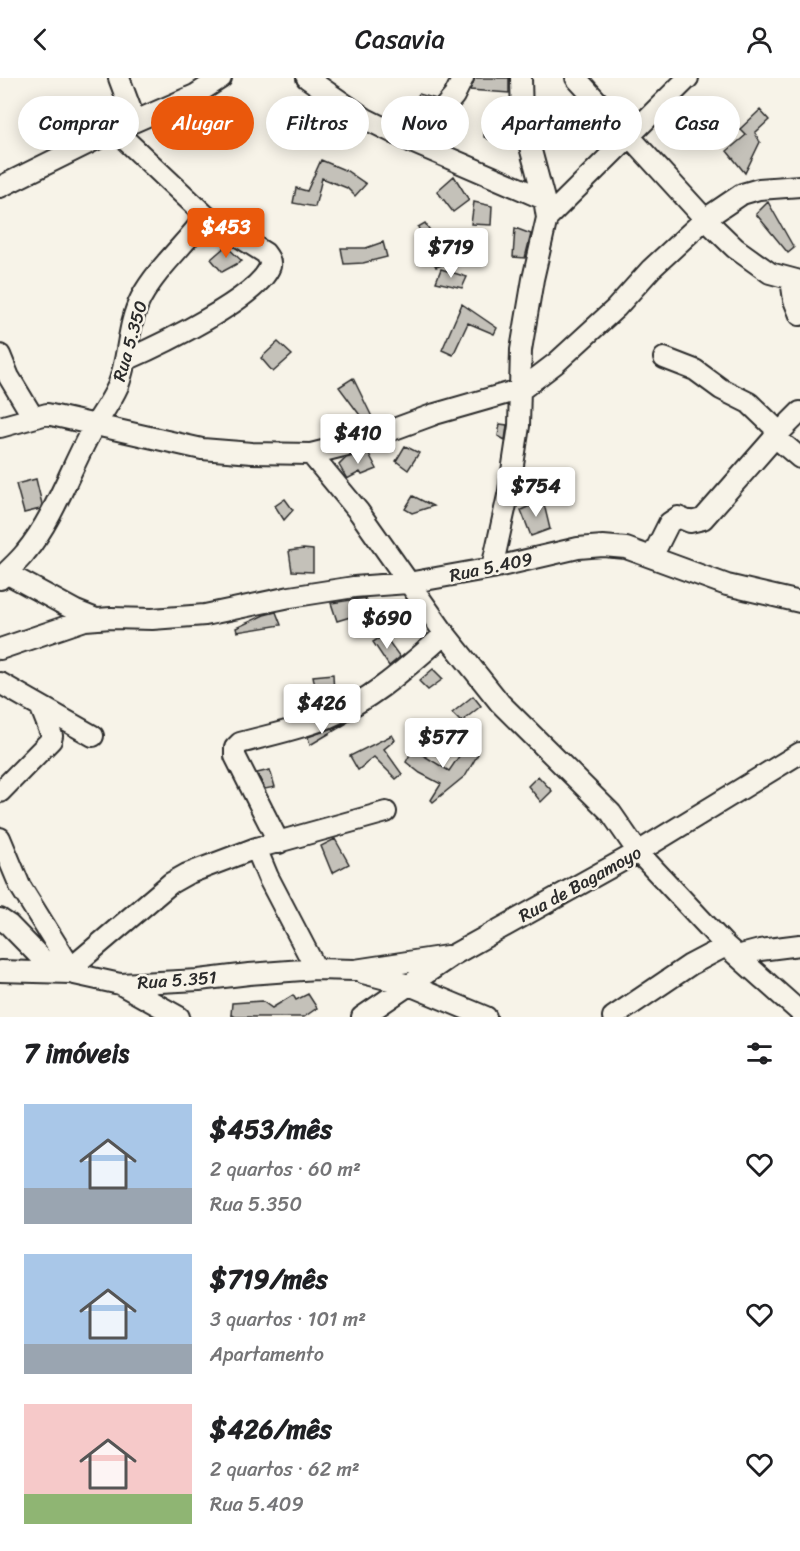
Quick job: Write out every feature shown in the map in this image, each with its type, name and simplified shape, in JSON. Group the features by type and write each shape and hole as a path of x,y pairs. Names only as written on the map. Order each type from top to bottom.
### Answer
{"street":[{"path":"119,78 126,96"},
{"path":"139,119 195,95 220,78"},
{"path":"307,78 366,119 381,126"},
{"path":"454,96 464,78"},
{"path":"492,568 509,491 519,426 522,389 521,350 545,208 522,117 521,78"},
{"path":"642,123 687,78"},
{"path":"580,79 595,96"},
{"path":"642,148 705,219 735,248 770,273 795,280 794,300 800,315"},
{"path":"0,187 75,150"},
{"path":"126,360 161,345 235,301 258,281 270,266 270,259 266,253 206,216 136,150"},
{"path":"428,150 545,208"},
{"path":"545,208 613,150"},
{"path":"0,427 47,414 202,449 311,454 359,442 435,414 522,389 556,363 616,308 651,269 705,219 742,194 759,189 800,186"},
{"name":"Rua 5.350","path":"3,576 26,552 47,520 95,425 118,386 126,360 130,331 140,301 157,272 181,248 206,216"},
{"path":"0,355 9,376 33,417"},
{"path":"664,358 695,370 721,389 749,403 774,427 775,437 800,458"},
{"path":"652,557 669,523 678,517 690,522 703,519 800,412"},
{"path":"311,454 359,512 445,634 500,703 611,813 638,852 731,951 800,1012"},
{"name":"Rua 5.409","path":"0,649 58,628 96,619 152,619 205,615 290,597 354,587 408,583 492,568 578,548 603,546 626,548 727,585 800,602"},
{"path":"3,576 96,619"},
{"path":"279,843 235,756 235,748 240,743 329,717 360,701 390,681 445,634"},
{"path":"0,683 93,736"},
{"path":"0,792 51,740 52,736 41,708"},
{"name":"Rua de Bagamoyo","path":"362,1017 453,955 638,852 800,753"},
{"path":"66,971 171,883 187,874 256,848 386,812"},
{"path":"0,838 20,886 66,971"},
{"path":"256,848 268,877 316,969"},
{"path":"0,919 66,971"},
{"path":"613,1017 690,965 731,951 800,945"},
{"path":"355,970 453,955"},
{"name":"Rua 5.351","path":"0,971 66,971 120,984 199,980 316,969 355,970"},
{"path":"355,970 409,985 486,1017"},
{"path":"120,984 180,1017"}],"building":[{"path":"475,78 509,78 509,93 470,90"},
{"path":"760,110 769,120 755,133 760,142 745,173 727,151 740,150 740,140 746,135 740,129"},
{"path":"321,160 347,171 366,184 355,196 347,188 322,178 315,207 293,203 296,188 307,191"},
{"path":"454,176 469,200 453,212 437,191"},
{"path":"474,202 492,206 491,225 471,224"},
{"path":"768,202 794,248 788,253 756,214"},
{"path":"425,223 451,262 436,267 418,227"},
{"path":"515,228 531,234 525,258 513,257"},
{"path":"383,242 387,257 363,263 344,264 341,248 366,248"},
{"path":"226,246 242,261 222,272 211,259"},
{"path":"441,269 467,277 462,288 436,282"},
{"path":"462,304 497,328 494,334 468,323 453,355 442,350"},
{"path":"278,342 292,355 273,372 261,358"},
{"path":"353,378 375,423 368,426 339,387"},
{"path":"500,424 507,425 505,440 498,436"},
{"path":"405,446 419,453 408,470 396,461"},
{"path":"368,452 377,469 362,475 360,472 347,479 339,465 346,458"},
{"path":"36,479 42,504 40,509 24,513 16,484"},
{"path":"413,496 433,506 412,513 405,509"},
{"path":"285,499 293,510 284,520 275,506"},
{"path":"543,500 550,529 531,536 521,510"},
{"path":"313,550 313,572 292,571 289,551"},
{"path":"365,598 370,611 337,621 331,603"},
{"path":"276,612 281,625 237,632 236,628"},
{"path":"384,635 400,657 389,666 373,642"},
{"path":"433,669 443,679 428,690 419,681"},
{"path":"333,674 334,695 317,696 313,676"},
{"path":"473,696 481,706 461,722 452,713"},
{"path":"347,723 310,745 308,737"},
{"path":"392,735 395,740 384,749 402,774 396,779 374,757 358,770 350,756"},
{"path":"466,746 478,754 466,775 433,802 431,800 441,784 420,773 406,762 413,749 449,771"},
{"path":"270,770 275,787 265,789 257,773"},
{"path":"538,776 552,791 541,802 528,786"},
{"path":"335,839 349,864 332,873 321,846"},
{"path":"308,994 317,1008 304,1017 236,1017 231,1015 232,1003 262,1001 272,1008 293,995 296,1000"}]}
